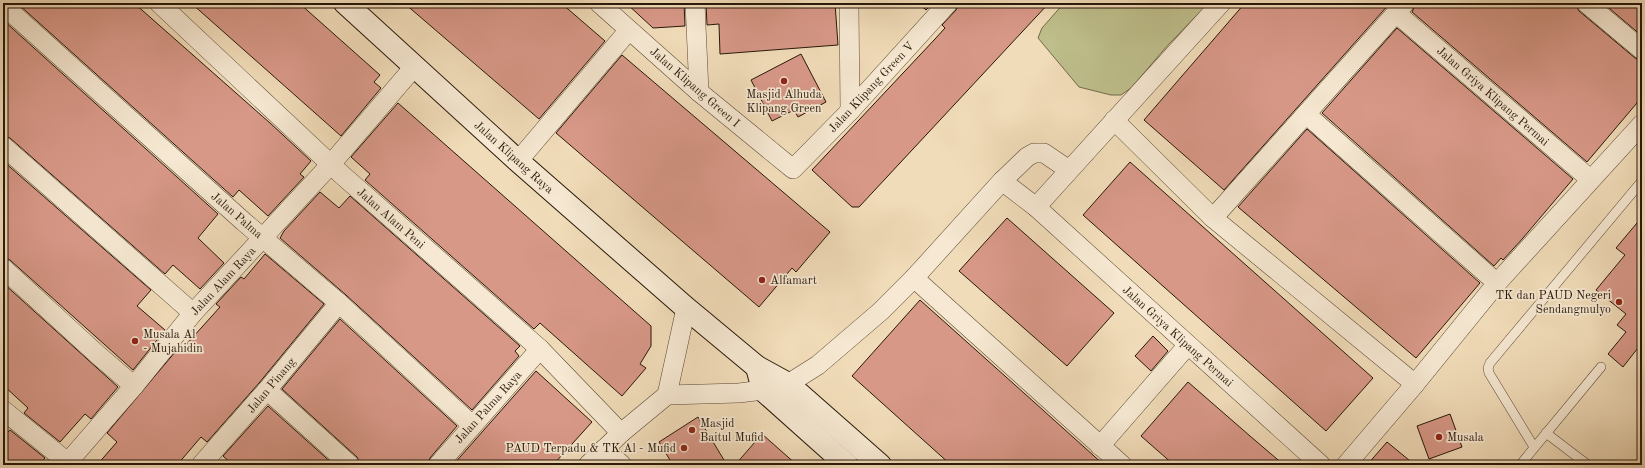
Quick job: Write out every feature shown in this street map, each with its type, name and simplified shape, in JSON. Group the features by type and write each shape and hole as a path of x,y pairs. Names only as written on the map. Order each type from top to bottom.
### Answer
{"main road":[{"name":"Jalan Klipang Raya","path":"345,3 518,161 686,308 757,367 788,384 880,465"},
{"path":"757,367 763,390 847,465"}],"street":[{"name":"Jalan Alam Peni","path":"159,3 331,164 540,349 621,433"},
{"name":"Jalan Klipang Green I","path":"599,3 698,92 793,169"},
{"path":"695,3 698,92"},
{"path":"849,3 850,111"},
{"name":"Jalan Klipang Green V","path":"793,169 850,111 948,3"},
{"path":"1036,208 1221,3"},
{"path":"1586,3 1642,50"},
{"name":"Jalan Palma","path":"3,5 244,222 339,304 472,425"},
{"name":"Jalan Griya Klipang Permai","path":"1213,218 1401,8 1590,179"},
{"path":"518,161 629,30"},
{"name":"Jalan Alam Raya","path":"70,464 193,313 331,164 414,66"},
{"path":"1306,114 1497,283"},
{"path":"1114,120 1213,218 1415,384"},
{"path":"1346,465 1415,384 1497,283 1590,179 1642,124"},
{"path":"3,146 193,313"},
{"path":"667,395 720,394 763,390 788,384 818,365 881,311 914,278 1002,181 1027,157 1034,153 1044,153 1069,170"},
{"name":"Jalan Griya Klipang Permai","path":"1002,181 1036,208 1321,465"},
{"path":"3,268 134,386"},
{"path":"914,278 1122,465"},
{"name":"Jalan Pinang","path":"210,462 267,390 339,304"},
{"path":"588,465 621,433 667,395 686,308"},
{"path":"1100,446 1188,345"},
{"name":"Jalan Palma Raya","path":"438,465 540,349"},
{"path":"267,390 350,465"},
{"path":"3,410 70,464"},
{"path":"604,449 622,465"}],"lane":[{"path":"1534,447 1489,373 1488,368 1494,358 1642,181"},
{"path":"1520,465 1601,367"},
{"path":"1546,433 1588,465"}],"green space":[{"path":"1064,3 1209,3 1168,45 1131,88 1121,95 1111,95 1079,87 1038,38 1042,28"}],"building":[{"path":"17,3 134,3 311,161 300,174 304,177 268,216 239,190 233,197"},
{"path":"191,3 299,3 380,75 374,82 381,88 341,136"},
{"path":"404,3 561,3 605,41 539,119"},
{"path":"626,3 684,3 685,26 653,28"},
{"path":"706,3 835,3 838,45 720,54 719,24 707,25"},
{"path":"918,3 933,3 926,10"},
{"path":"959,3 1049,3 859,207 852,207 812,170 945,28 942,25 956,10"},
{"path":"1245,3 1390,3 1224,190 1144,120"},
{"path":"1416,3 1575,3 1579,11 1635,58 1642,61 1642,97 1587,162 1412,12"},
{"path":"1603,3 1642,3 1642,36"},
{"path":"3,20 218,214 198,238 224,263 200,289 173,265 165,274 10,138 3,135"},
{"path":"1397,28 1573,179 1523,238 1503,260 1501,258 1494,266 1322,113"},
{"path":"801,54 826,102 798,117 794,110 772,121 751,80"},
{"path":"622,55 830,232 796,272 792,268 759,307 556,133"},
{"path":"398,103 651,326 651,346 640,364 646,368 622,396 540,323 534,329 365,180 370,174 351,157"},
{"path":"1307,129 1480,283 1416,358 1238,207"},
{"path":"3,161 151,290 137,306 165,330 133,370 10,260 3,257"},
{"path":"1130,162 1373,378 1326,431 1083,215"},
{"path":"320,192 339,208 350,196 520,346 515,351 519,356 472,410 346,295 280,238 284,231"},
{"path":"1642,217 1642,345 1641,344 1623,367 1608,354 1626,332 1617,325 1626,314 1596,290 1625,255 1616,248"},
{"path":"1007,218 1114,313 1067,366 959,271"},
{"path":"265,254 324,304 259,383 207,442 201,437 177,465 97,465 117,442 107,433 181,345 184,347 220,307 216,304 241,277 244,279"},
{"path":"3,283 118,387 91,419 85,414 60,442 24,413 28,408 3,385"},
{"path":"920,300 1104,465 951,465 852,376"},
{"path":"340,319 457,426 430,458 427,465 361,465 357,457 282,389"},
{"path":"1153,336 1168,351 1151,371 1135,356"},
{"path":"536,371 592,422 553,465 453,465"},
{"path":"1188,382 1284,465 1174,465 1141,436"},
{"path":"268,406 334,465 233,465 223,456"},
{"name":"Musala","path":"1450,414 1462,447 1429,459 1417,426"},
{"name":"Masjid Baitul Mufid","path":"698,417 727,465 673,465 659,442"},
{"path":"10,430 45,458 39,465 3,465 3,437"},
{"path":"762,434 797,465 735,465"},
{"path":"1387,442 1415,465 1367,465"}],"place":[{"name":"Masjid Alhuda Klipang Green","path":"784,81"},
{"name":"Alfamart","path":"762,280"},
{"name":"TK dan PAUD Negeri Sendangmulyo","path":"1619,302"},
{"name":"Musala Al - Mujahidin","path":"135,341"},
{"name":"Masjid Baitul Mufid","path":"692,430"},
{"name":"Musala","path":"1439,437"},
{"name":"PAUD Terpadu & TK Al - Mufid","path":"684,448"}]}
